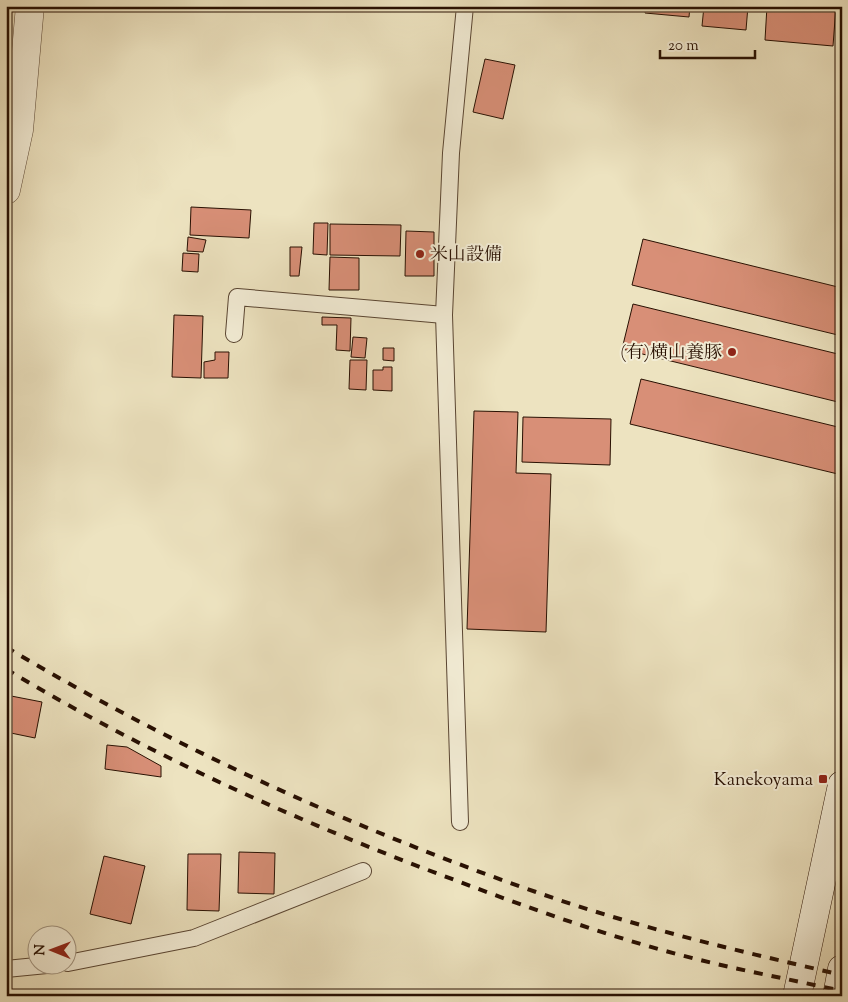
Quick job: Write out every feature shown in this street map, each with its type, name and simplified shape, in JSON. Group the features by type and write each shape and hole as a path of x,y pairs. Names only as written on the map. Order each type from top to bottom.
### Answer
{"street":[{"path":"6,190 19,130 30,6"},
{"path":"797,996 842,786"},
{"path":"837,996 842,968"}],"lane":[{"path":"460,822 444,315 452,153 465,6"},
{"path":"234,334 237,297 444,315"},
{"path":"78,962 194,938 363,871"},
{"path":"6,969 28,967"}],"building":[{"path":"646,6 690,6 689,17 645,13"},
{"path":"704,6 748,6 746,30 702,26"},
{"path":"767,6 836,6 833,46 765,40"},
{"path":"485,59 515,65 503,119 473,112"},
{"path":"191,207 251,210 249,238 190,235"},
{"path":"314,223 328,223 327,255 313,254"},
{"path":"330,224 401,225 400,256 330,255"},
{"name":"米山設備","path":"406,231 434,232 434,276 405,276"},
{"path":"188,237 206,240 203,252 187,251"},
{"name":"(有)横山養豚","path":"643,239 842,288 842,336 632,285"},
{"path":"290,247 302,247 299,276 290,276"},
{"path":"183,253 199,254 198,272 182,271"},
{"path":"330,257 359,258 359,290 329,290"},
{"name":"(有)横山養豚","path":"633,304 842,355 842,403 622,349"},
{"path":"174,315 203,316 201,378 172,377"},
{"path":"322,317 351,318 350,351 336,350 337,325 322,325"},
{"path":"353,337 367,338 365,358 351,357"},
{"path":"383,348 394,348 394,361 383,360"},
{"path":"215,352 229,352 228,378 204,378 204,362 215,360"},
{"path":"350,360 367,360 366,390 349,389"},
{"path":"383,367 392,367 392,391 373,390 373,370 383,370"},
{"name":"(有)横山養豚","path":"641,379 842,428 842,475 630,424"},
{"path":"474,411 518,412 516,473 551,474 546,632 467,629"},
{"path":"523,417 611,419 610,465 522,462"},
{"path":"6,695 42,702 35,738 6,732"},
{"path":"107,745 127,747 161,766 161,777 105,769"},
{"path":"239,852 275,853 274,894 238,893"},
{"path":"188,854 221,854 219,911 187,910"},
{"path":"104,856 145,866 131,924 90,914"}],"railway":[{"path":"6,647 69,684 199,752 331,813 399,841 573,905 649,927 842,975"},
{"path":"6,669 171,759 285,812 401,860 547,914 636,943 714,963 842,991"}],"place":[{"name":"米山設備","path":"420,254"},
{"name":"(有)横山養豚","path":"732,352"},
{"name":"Kanekoyama","path":"823,779"}]}
